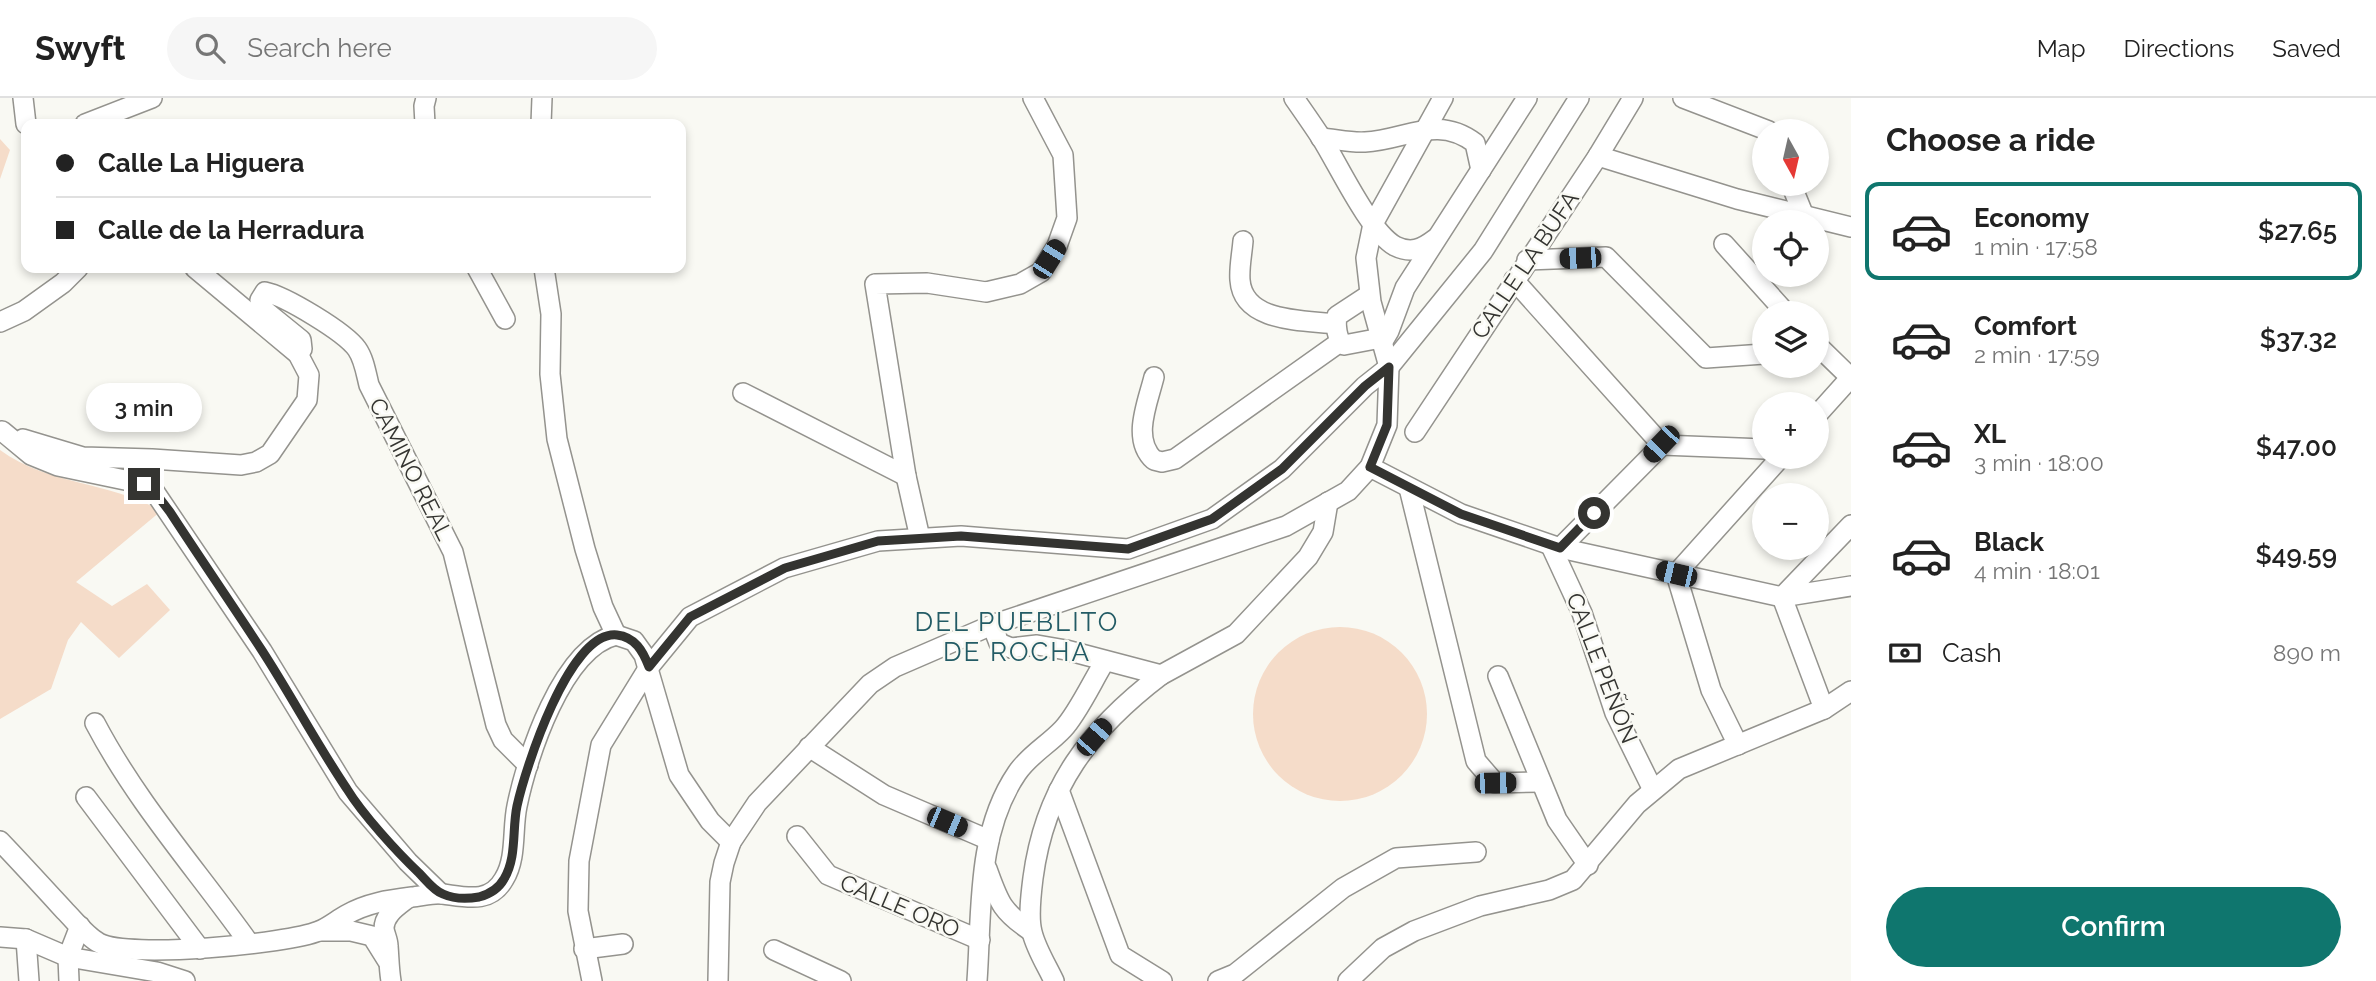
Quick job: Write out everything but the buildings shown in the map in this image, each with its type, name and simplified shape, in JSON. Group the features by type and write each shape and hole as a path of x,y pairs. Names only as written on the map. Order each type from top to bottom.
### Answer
{"street":[{"path":"23,98 25,119"},
{"path":"98,119 152,98"},
{"path":"425,119 426,98"},
{"path":"541,119 542,98"},
{"path":"920,538 906,476 875,284 927,283 986,292 1020,284 1041,272 1057,246 1067,218 1063,155 1033,98"},
{"path":"1294,98 1379,232 1395,246 1408,251 1422,248 1438,236"},
{"path":"718,981 720,883 732,842 757,803 870,684 895,667 992,625 1286,526 1348,491 1370,467 1387,425 1389,367 1369,295 1366,258 1373,224 1443,98"},
{"path":"1513,98 1513,120"},
{"path":"1369,295 1337,316 1338,333 1344,345 1381,341 1390,331 1405,288 1527,98"},
{"path":"593,981 578,911 579,861 601,745 649,667 690,617 785,568 878,541 961,536 1128,549 1212,519 1282,469 1365,386 1389,367 1483,251 1579,98"},
{"name":"CALLE LA BUFA","path":"1415,432 1598,156 1633,98"},
{"path":"1683,98 1752,124"},
{"path":"1321,138 1365,142 1428,129 1452,130 1475,143 1481,170"},
{"path":"1598,156 1780,210"},
{"path":"1829,222 1851,227"},
{"path":"1243,241 1240,278 1247,300 1257,309 1269,314 1338,333"},
{"path":"1724,244 1775,301"},
{"path":"1527,260 1606,257 1706,358 1752,356"},
{"path":"0,322 24,311 73,273"},
{"path":"1,430 83,457 241,466 270,454 307,400 309,375 298,354 201,273"},
{"path":"480,273 505,319"},
{"path":"545,273 551,314 551,391 557,439 585,549 603,607 616,635"},
{"path":"1514,281 1661,444 1752,448"},
{"name":"CAMINO REAL","path":"298,354 302,349 301,340 264,310 260,300 265,292 288,300 356,348 369,385 453,552 496,725 503,740 528,765"},
{"path":"1154,377 1142,424 1143,443 1154,460 1168,462 1338,333"},
{"path":"1829,358 1851,378 1829,402"},
{"path":"743,393 906,476"},
{"path":"1,430 31,455 58,466 144,484 154,491 262,651 348,792 408,862 441,894"},
{"path":"1555,547 1661,444"},
{"path":"1370,467 1461,514 1555,547 1782,597 1851,586"},
{"path":"1676,574 1770,469"},
{"path":"1409,488 1476,761 1495,783 1541,782"},
{"path":"1054,981 1031,931 1031,893 1036,856 1046,819 1079,755 1125,703 1161,675 1236,634 1308,557 1323,532 1328,502"},
{"path":"1782,597 1851,525"},
{"name":"CALLE PEÑÓN","path":"1555,547 1583,613 1615,713 1653,790"},
{"path":"1676,574 1711,691 1738,745"},
{"path":"1782,597 1824,709"},
{"path":"992,625 999,643 1010,648 1037,645 1066,650 1161,675"},
{"path":"320,931 349,913 378,901 441,894 465,899 494,891 505,878 512,848 516,809 538,734 556,695 582,655 602,638 616,635 634,641 644,655 680,775 710,821 732,842"},
{"path":"977,981 989,840 1000,803 1017,773 1033,754 1064,729 1105,661"},
{"path":"1498,676 1557,820 1588,865"},
{"path":"1360,977 1383,948 1414,931 1480,906 1549,890 1573,880 1637,804 1679,769 1824,709 1851,691"},
{"path":"95,723 147,808 249,943"},
{"path":"809,747 884,795 989,840"},
{"path":"1059,790 1120,955 1162,981"},
{"path":"86,797 200,949"},
{"name":"CALLE ORO","path":"797,836 828,875 980,940"},
{"path":"0,841 100,944 138,949 200,949 282,941 320,931 351,931 372,936 388,961"},
{"path":"1218,981 1235,974 1343,888 1396,858 1476,852"},
{"path":"986,865 1000,904 1010,917 1031,931"},
{"path":"391,981 385,920 391,910 409,897"},
{"path":"69,981 68,957 80,926"},
{"path":"0,937 26,939 68,957 157,972 185,981"},
{"path":"26,939 29,981"},
{"path":"584,949 623,944"},
{"path":"774,950 841,981"}],"shaded area":[{"path":"0,139 10,150 0,179"},
{"path":"0,450 39,471 121,494 161,511 76,582 112,606 147,584 170,610 119,658 81,622 68,640 51,689 0,719"},
{"path":"1340,627 1373,634 1401,653 1420,681 1427,714 1420,747 1401,775 1373,794 1340,801 1307,794 1279,775 1260,747 1253,714 1260,681 1279,653 1307,634"}],"district":[{"name":"DEL PUEBLITO DE ROCHA","path":"1017,637"}],"route":[{"path":"144,484 154,491 170,512 262,651 348,792 408,862 441,894 465,899 494,891 505,878 512,848 516,809 538,734 556,695 582,655 602,638 616,635 634,641 649,667 690,617 785,568 878,541 961,536 1128,549 1212,519 1282,469 1365,386 1389,367 1387,425 1370,467 1461,514 1560,548 1594,513"}]}
